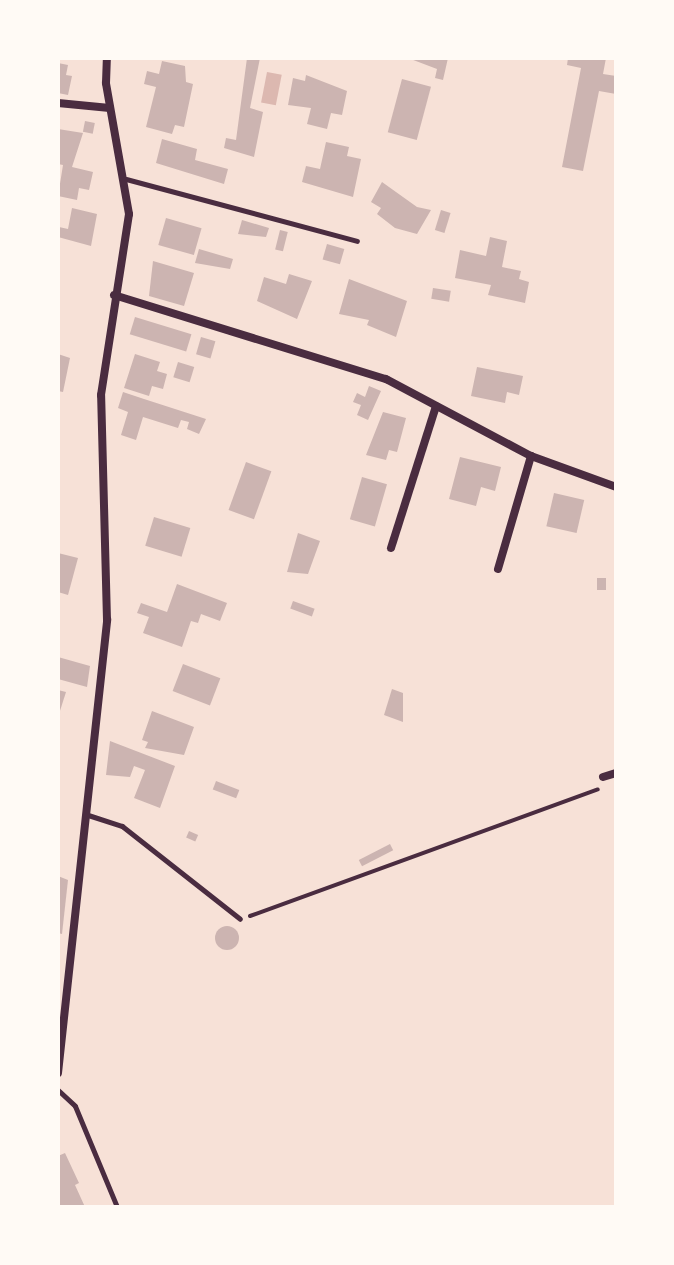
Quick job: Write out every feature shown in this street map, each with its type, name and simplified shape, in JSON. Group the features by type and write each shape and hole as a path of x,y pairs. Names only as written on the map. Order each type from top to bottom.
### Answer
{"street":[{"path":"58,1073 62,996 88,815 107,620 99,454 114,295 129,214 126,179 110,108 107,58"},
{"path":"58,103 110,108"},
{"path":"114,295 386,379 531,456 616,487"},
{"path":"391,548 436,406"},
{"path":"498,569 531,456"},
{"path":"603,777 616,773"}],"lane":[{"path":"126,179 357,241"},
{"path":"88,815 122,826 240,919"},
{"path":"58,1090 75,1106 117,1207"}],"path":[{"path":"240,919 603,788"}],"shaded area":[{"path":"267,72 282,75 276,105 261,102"}],"building":[{"path":"247,58 260,58 250,108 263,112 254,157 224,148 226,138 236,140"},
{"path":"408,58 448,58 443,80 435,78 437,69"},
{"path":"568,58 606,58 603,74 616,76 616,94 599,91 583,171 562,167 581,68 567,65"},
{"path":"162,61 185,66 186,82 193,84 184,127 175,125 172,134 146,127 156,87 144,84 147,71 159,74"},
{"path":"58,63 68,65 66,75 72,76 68,95 58,93"},
{"path":"306,75 347,91 342,115 331,113 327,129 307,124 311,108 288,105 293,78 305,81"},
{"path":"402,79 431,87 417,140 388,132"},
{"path":"85,121 95,123 93,134 83,132"},
{"path":"58,129 83,133 72,167 93,172 89,190 79,188 77,200 58,196 63,165 58,164"},
{"path":"162,139 197,149 195,160 228,169 224,184 156,163"},
{"path":"326,142 349,147 347,156 361,159 353,197 302,182 306,166 320,169"},
{"path":"382,182 417,207 431,210 417,234 395,228 377,214 381,208 371,202"},
{"path":"72,208 97,214 91,246 58,237 59,227 68,229"},
{"path":"441,210 451,213 444,233 435,230"},
{"path":"166,218 202,228 194,255 158,245"},
{"path":"242,220 269,228 266,237 238,234"},
{"path":"280,230 288,232 283,251 275,249"},
{"path":"490,237 507,241 502,267 521,271 519,279 529,282 525,303 488,295 491,285 455,278 460,250 486,256"},
{"path":"327,244 344,249 340,264 323,259"},
{"path":"199,249 233,259 230,269 195,263"},
{"path":"153,261 194,273 184,306 149,296"},
{"path":"289,274 312,281 297,319 257,301 264,277 286,284"},
{"path":"349,279 407,301 396,337 367,325 369,320 339,314"},
{"path":"433,288 451,291 449,302 431,299"},
{"path":"135,317 191,334 186,351 130,334"},
{"path":"201,337 215,341 210,358 196,354"},
{"path":"58,354 70,358 63,392 58,391"},
{"path":"135,354 160,362 157,371 167,374 163,389 152,386 149,396 124,388"},
{"path":"178,362 194,367 190,382 173,377"},
{"path":"477,367 523,376 519,395 507,392 505,403 471,396"},
{"path":"369,386 381,391 368,420 357,415 361,405 353,402 357,393 365,397"},
{"path":"123,392 206,419 199,434 187,429 189,422 181,420 178,428 143,417 136,440 121,435 128,412 118,408"},
{"path":"383,412 406,418 397,452 389,450 386,460 366,455"},
{"path":"460,457 501,467 495,491 481,487 476,506 449,499"},
{"path":"246,462 271,471 254,519 229,510"},
{"path":"362,477 387,484 375,526 350,519"},
{"path":"554,493 584,500 577,533 546,526"},
{"path":"154,517 190,528 182,557 145,546"},
{"path":"298,533 320,541 308,574 287,572"},
{"path":"58,553 78,558 68,595 58,592"},
{"path":"597,578 606,578 606,590 597,590"},
{"path":"177,584 227,603 220,621 201,614 198,623 191,621 182,647 143,633 149,617 137,613 141,603 167,612"},
{"path":"293,601 315,609 312,616 290,609"},
{"path":"58,657 90,666 87,687 58,679"},
{"path":"183,664 220,678 210,705 173,691"},
{"path":"392,689 403,693 403,722 384,715"},
{"path":"58,690 66,692 59,714 58,714"},
{"path":"152,711 194,727 184,755 145,748 148,742 142,740"},
{"path":"110,741 175,766 160,808 134,798 145,770 134,766 130,777 106,775"},
{"path":"216,781 239,790 236,798 213,789"},
{"path":"189,831 198,835 195,841 186,837"},
{"path":"390,844 393,850 362,866 359,860"},
{"path":"58,876 68,880 62,934 58,933"},
{"path":"227,926 238,933 239,938 232,949 227,950 216,943 215,938 222,927"},
{"path":"65,1153 79,1183 75,1185 85,1207 58,1207 58,1156"}]}
